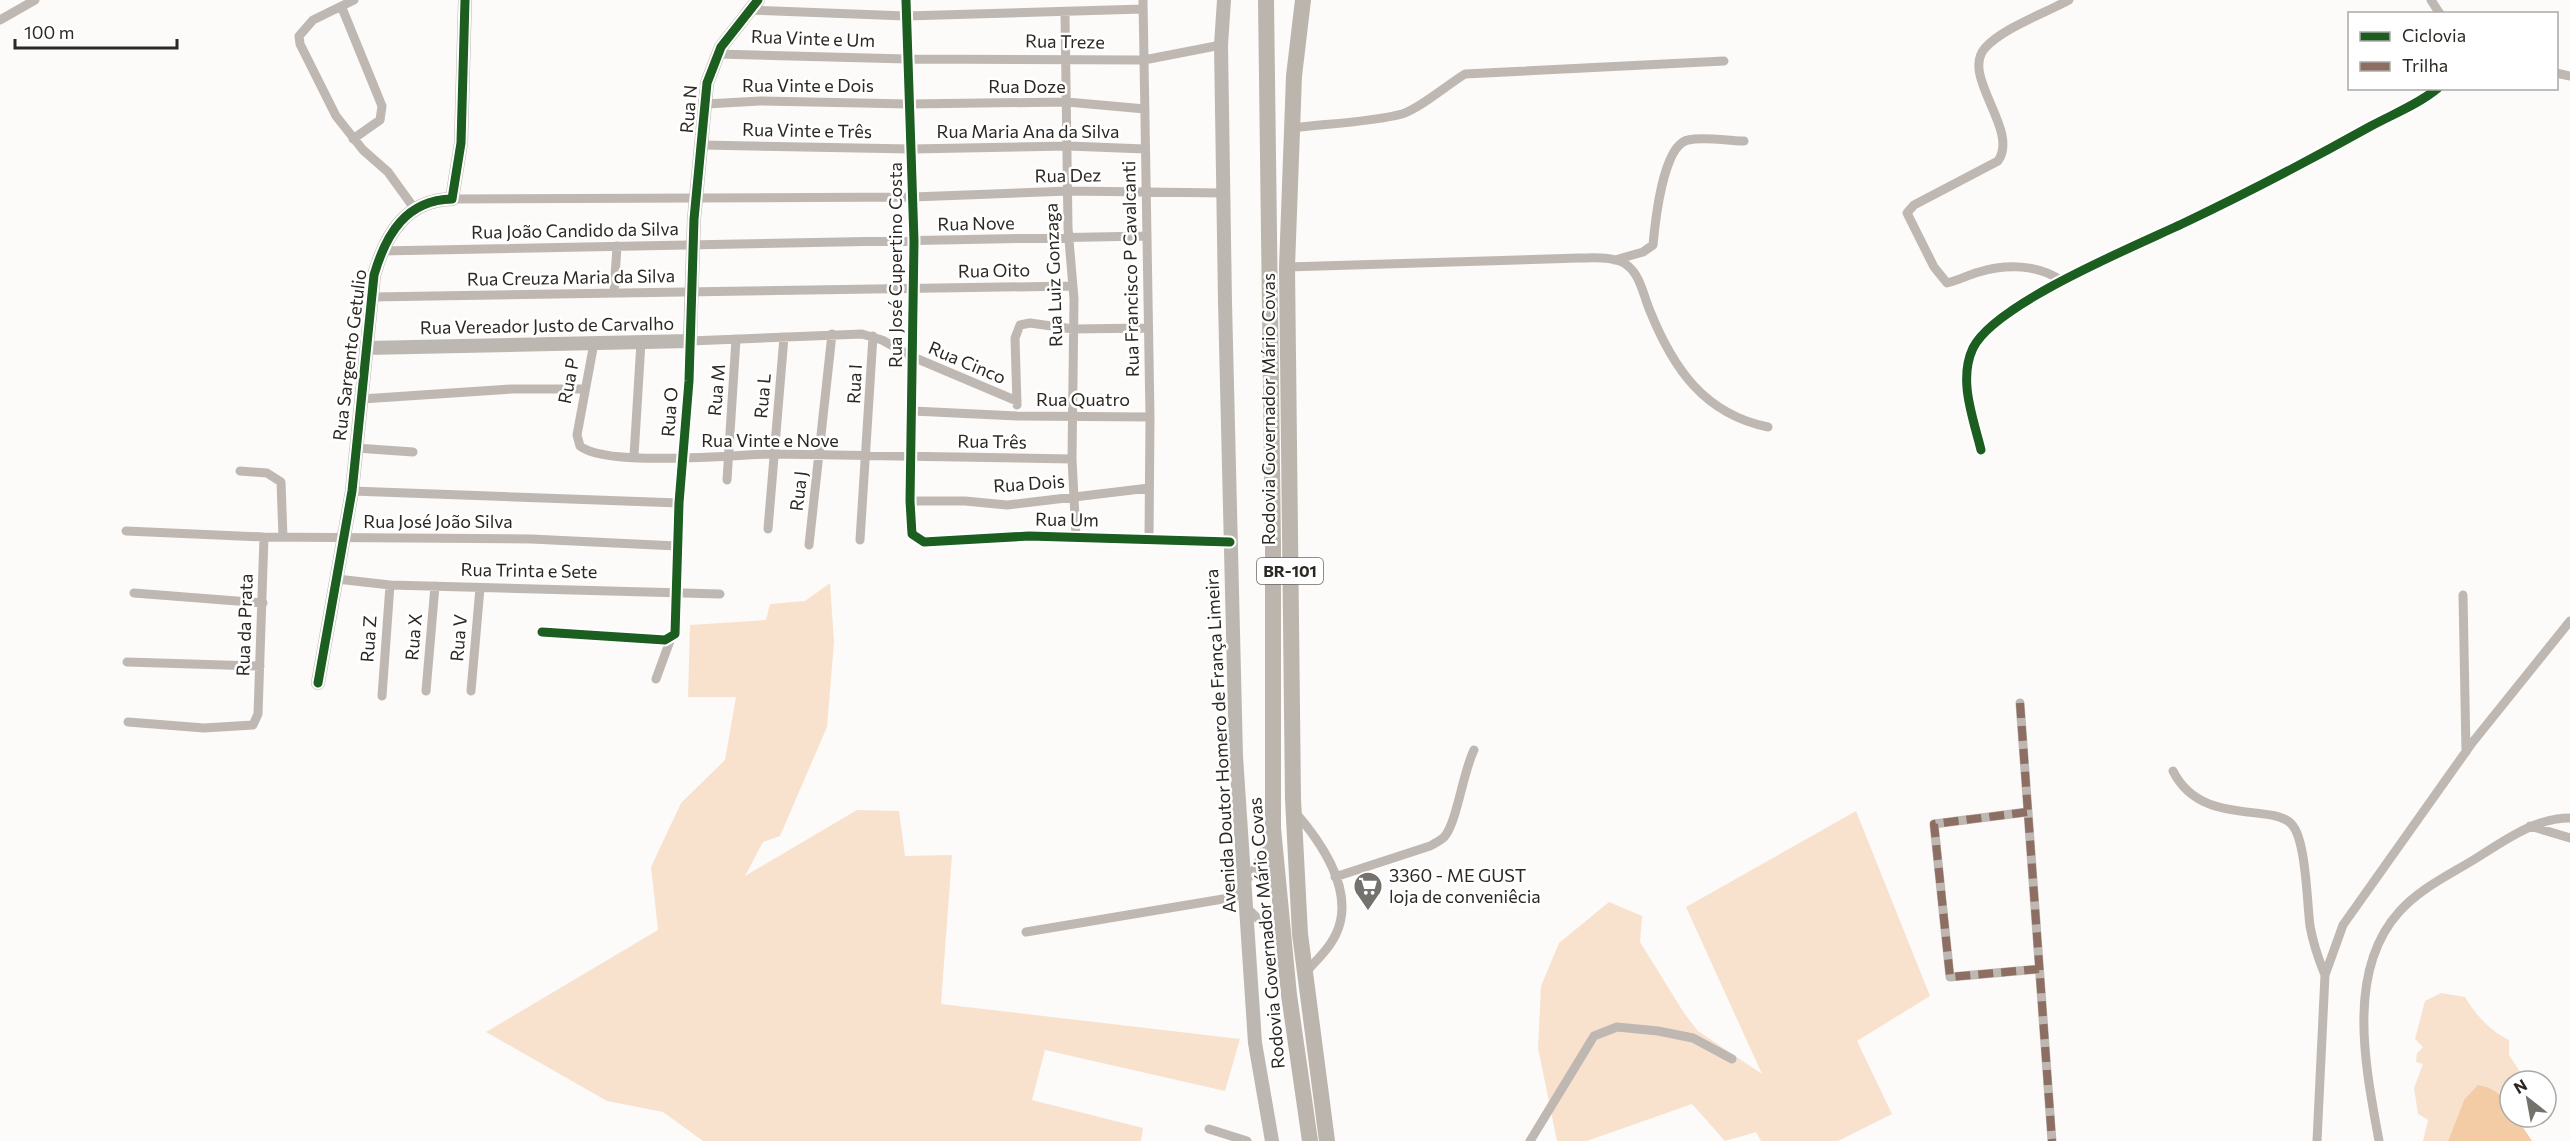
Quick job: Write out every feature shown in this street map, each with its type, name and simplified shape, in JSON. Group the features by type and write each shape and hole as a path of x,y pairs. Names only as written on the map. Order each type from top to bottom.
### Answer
{"highway":[{"name":"Rodovia Governador Mário Covas","path":"1266,0 1273,544 1273,828 1291,1006 1325,1139"},
{"name":"Rodovia Governador Mário Covas","path":"1303,0 1298,32 1292,128 1287,267 1293,810 1304,974 1325,1139"}],"street":[{"path":"0,20 35,0"},
{"path":"354,0 342,8 313,20 299,36 320,86 336,116 353,139 388,172 414,208 433,201 452,199 461,143 465,0"},
{"name":"Rua José Cupertino Costa","path":"906,0 914,241 910,529"},
{"name":"Avenida Doutor Homero de França Limeira","path":"1224,0 1221,45 1236,756 1255,1042 1272,1141"},
{"path":"2062,280 2037,268 2015,267 1990,269 1947,283 1934,267 1907,213 1914,205 1998,161 2004,149 1981,77 1980,57 1984,49 2006,33 2069,0"},
{"path":"753,5 906,16 1065,13 1143,4"},
{"name":"Rua Francisco P Cavalcanti","path":"1143,4 1150,417 1149,538"},
{"name":"Rua N","path":"696,199 710,72 717,54 753,5"},
{"path":"342,8 381,106 380,120 353,139"},
{"name":"Rua Luiz Gonzaga","path":"1065,13 1069,239 1073,286 1072,459 1076,537"},
{"name":"Rua Treze","path":"907,59 1144,60 1221,45"},
{"name":"Rua Vinte e Um","path":"717,54 907,59"},
{"path":"1292,128 1402,114 1420,105 1465,74 1724,61"},
{"path":"1981,450 1966,389 1967,369 1973,348 1982,334 1998,321 2062,280 2266,182 2434,90"},
{"name":"Rua Vinte e Dois","path":"706,104 793,101 909,104"},
{"name":"Rua Doze","path":"909,104 1067,102 1145,109"},
{"path":"1615,260 1643,252 1653,245 1657,212 1670,158 1677,146 1686,140 1744,141"},
{"name":"Rua Vinte e Três","path":"702,145 911,149"},
{"name":"Rua Maria Ana da Silva","path":"911,149 1068,146 1145,149"},
{"name":"Rua Dez","path":"452,199 913,197 1146,191 1224,193"},
{"name":"Rua O","path":"656,679 675,627 679,503 690,340 692,246 696,199"},
{"name":"Rua Sargento Getulio","path":"318,683 352,491 372,297 381,251 398,222 414,208"},
{"name":"Rua Nove","path":"914,241 1147,236"},
{"name":"Rua João Candido da Silva","path":"381,251 914,241"},
{"path":"614,293 617,246"},
{"path":"1287,267 1579,258 1615,260 1626,264 1634,272 1662,339 1687,380 1724,410 1752,424 1768,427"},
{"name":"Rua Oito","path":"914,288 1073,286"},
{"name":"Rua Creuza Maria da Silva","path":"372,297 692,293 799,288 914,288"},
{"name":"Rua Quatro","path":"1017,416 1016,331 1020,325 1030,323 1073,329"},
{"path":"1073,329 1148,328"},
{"name":"Rua Vereador Justo de Carvalho","path":"366,348 641,342 832,334 873,336"},
{"name":"Rua J","path":"809,545 832,334"},
{"name":"Rua Cinco","path":"873,336 913,357 1017,401"},
{"name":"Rua I","path":"860,540 873,336"},
{"name":"Rua L","path":"768,529 784,337"},
{"name":"Rua M","path":"727,480 736,339"},
{"path":"634,456 641,342"},
{"name":"Rua P","path":"578,426 594,343"},
{"path":"362,399 512,389 584,389"},
{"name":"Rua Quatro","path":"913,411 1017,416 1150,417"},
{"name":"Rua Vinte e Nove","path":"578,426 578,441 585,450 595,454 682,457 774,454 820,457 911,457"},
{"path":"356,448 413,452"},
{"name":"Rua Três","path":"911,457 1072,459"},
{"path":"240,471 267,473 281,482 283,537"},
{"name":"Rua Dois","path":"910,501 964,501 1007,505 1149,488"},
{"path":"352,491 679,503"},
{"name":"Rua Um","path":"910,529 912,534 924,542 1076,537 1230,542"},
{"name":"Rua José João Silva","path":"126,531 264,537 531,539 677,546"},
{"name":"Rua da Prata","path":"128,722 237,728 254,725 258,714 264,537"},
{"name":"Rua Trinta e Sete","path":"337,579 390,585 720,594"},
{"name":"Rua Z","path":"382,696 390,585"},
{"name":"Rua X","path":"426,691 435,586"},
{"name":"Rua V","path":"471,691 480,588"},
{"path":"134,593 263,603"},
{"path":"2463,595 2466,752"},
{"path":"2318,1141 2325,975 2343,925 2466,752 2570,621"},
{"path":"542,632 671,638"},
{"path":"126,662 260,666"},
{"path":"2020,703 2052,1141"},
{"path":"1335,877 1430,846 1444,838 1450,828 1465,768 1474,750"},
{"path":"2174,771 2179,783 2196,798 2223,809 2279,817 2292,824 2297,832 2303,865 2314,946 2325,975"},
{"path":"1293,810 1316,838 1335,877 1342,907 1337,933 1304,974"},
{"path":"2027,812 1934,824 1950,977 2038,969"},
{"path":"2379,1141 2365,1052 2363,1009 2378,949 2388,927 2400,911 2417,896 2530,826 2549,820 2570,818"},
{"path":"2530,826 2570,838"},
{"path":"1026,932 1235,897 1263,855 1273,828"},
{"path":"1235,897 1286,946"},
{"path":"1530,1141 1594,1036 1617,1027 1658,1031 1693,1038 1732,1059"},
{"path":"1209,1129 1248,1141"}],"shaded area":[{"path":"830,583 834,642 827,727 780,836 763,842 745,876 857,810 899,811 905,856 952,855 941,1004 1240,1039 1225,1091 1045,1050 1032,1100 1143,1128 1141,1141 703,1141 663,1112 607,1101 486,1032 658,930 651,867 681,803 725,760 736,697 688,697 690,625 766,620 770,604 805,601"},
{"path":"1856,811 1930,996 1857,1041 1892,1114 1838,1141 1761,1141 1756,1132 1725,1141 1692,1104 1587,1141 1557,1141 1538,1048 1541,986 1559,943 1609,902 1642,916 1640,942 1684,1013 1698,1031 1762,1074 1686,907"},
{"path":"2441,993 2465,997 2484,1022 2509,1040 2509,1055 2518,1069 2498,1069 2498,1116 2464,1100 2448,1141 2423,1141 2428,1120 2418,1114 2414,1088 2423,1064 2416,1062 2417,1053 2423,1047 2415,1039 2425,1001"},
{"path":"2478,1085 2496,1092 2498,1094 2498,1129 2524,1129 2532,1141 2448,1141 2464,1100"}],"marked path":[{"path":"2020,703 2052,1141"},
{"path":"2027,812 1934,824 1950,977 2039,969"}],"cycle path":[{"path":"318,683 352,491 374,275 385,246 400,222 422,206 452,199 461,143 465,0"},
{"path":"542,632 665,640 675,634 679,503 689,381 694,219 707,83 721,47 758,0"},
{"path":"906,0 914,241 910,501 912,534 924,542 1029,536 1230,542"},
{"path":"1981,450 1968,399 1967,373 1973,348 1986,331 2037,294 2279,176 2414,104 2436,90"}],"place":[{"name":"3360 - ME GUST loja de conveniêcia","path":"1368,912"}]}
